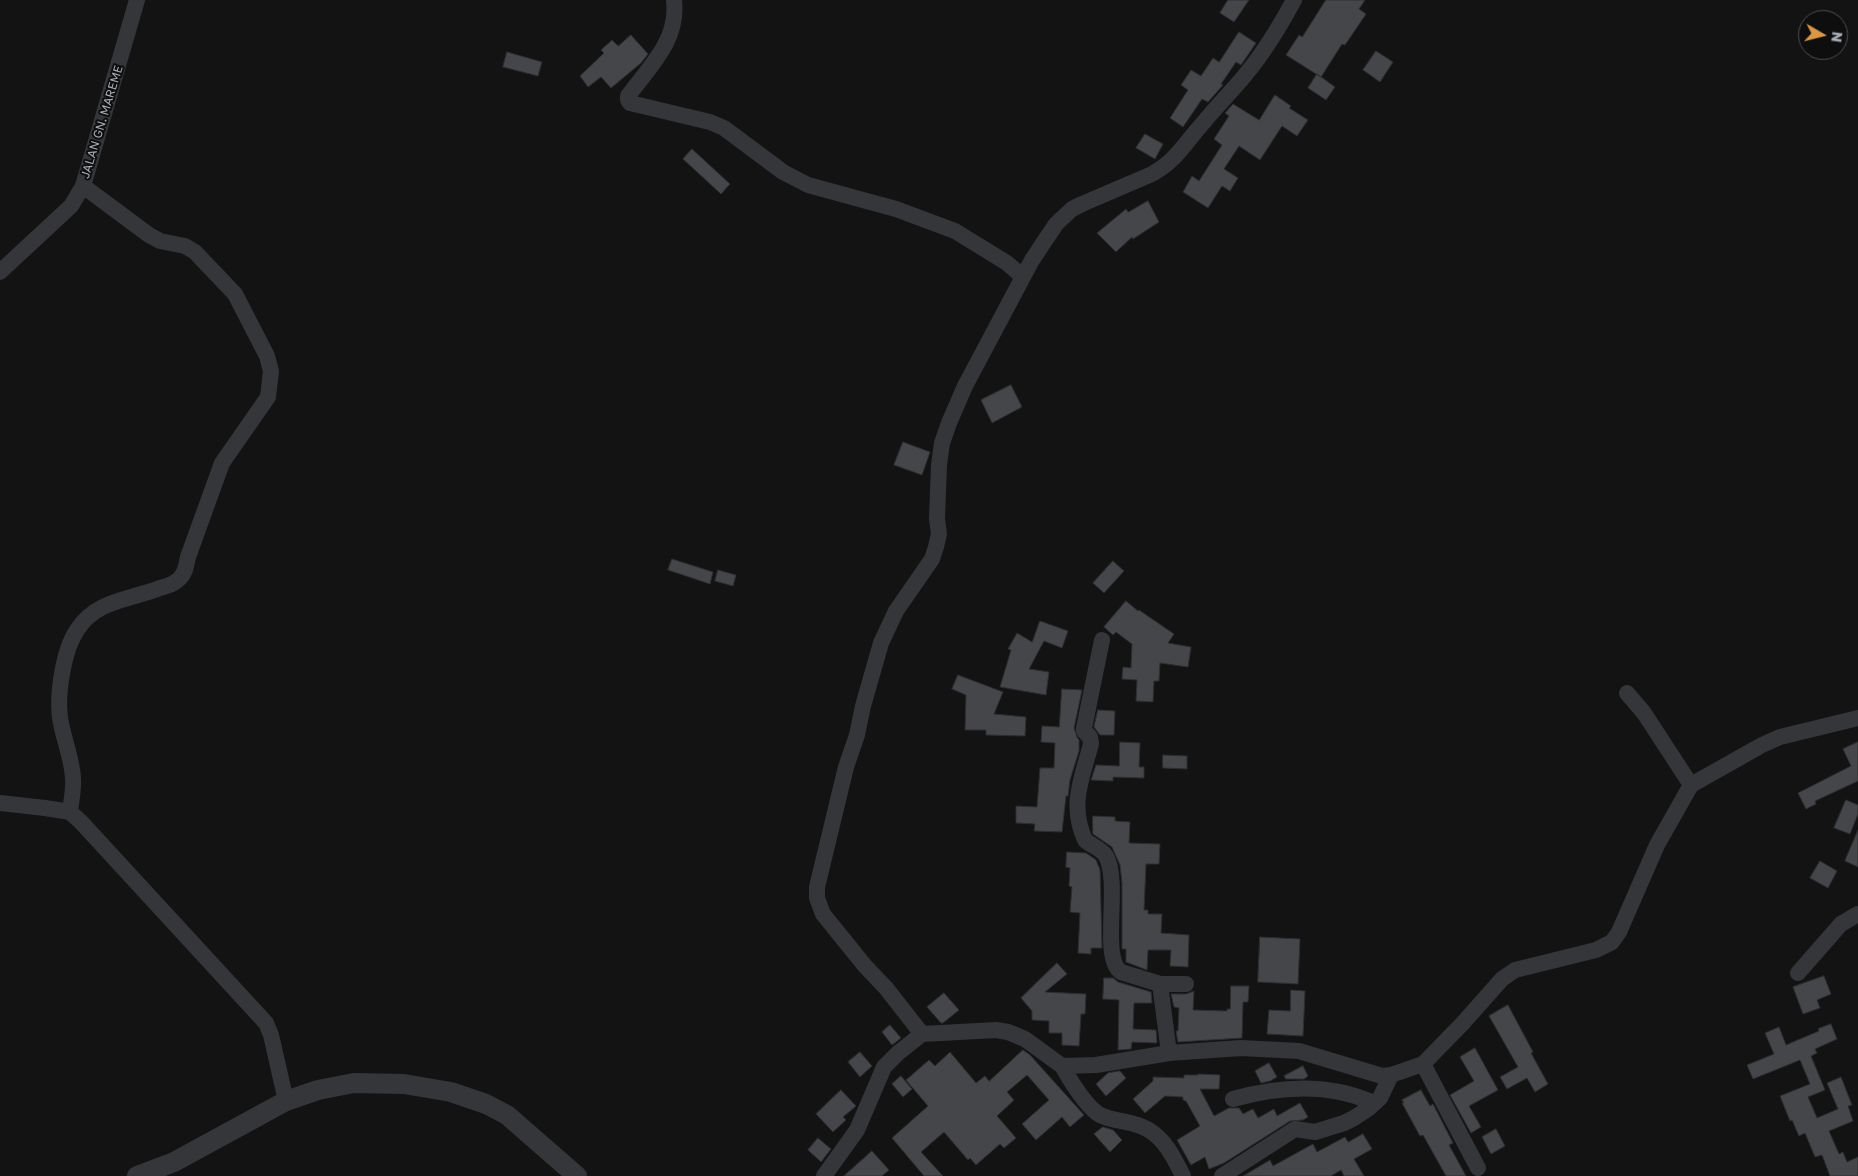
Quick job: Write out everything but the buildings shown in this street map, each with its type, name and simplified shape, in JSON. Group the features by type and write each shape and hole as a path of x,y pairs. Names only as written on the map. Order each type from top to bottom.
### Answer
{"street":[{"name":"JALAN GN. MAREME","path":"0,272 70,206 83,186 138,0"},
{"path":"674,0 673,23 665,47 628,96 630,103 710,122 724,128 795,179 904,212 956,231 1007,263 1023,277"},
{"path":"922,1034 886,988 865,966 823,914 817,898 817,887 846,767 857,735 863,706 881,643 896,611 932,559 936,547 938,534 939,465 942,443 949,423 965,386 1032,260 1056,224 1072,209 1152,174 1164,168 1175,158 1199,127 1246,74 1275,34 1294,0"},
{"path":"70,812 73,778 60,718 59,697 67,656 77,630 92,612 102,606 141,596 175,583 180,578 185,571 188,557 222,463 268,397 270,386 267,356 235,294 195,252 185,246 160,241 149,235 83,186"},
{"path":"1102,640 1084,728 1084,731 1090,737 1091,744 1076,808 1085,840 1102,850 1109,863 1113,962 1121,972 1160,984 1186,984"},
{"path":"1627,694 1644,713 1691,784"},
{"path":"1062,1066 1096,1065 1169,1053 1241,1048 1292,1050 1377,1075 1391,1075 1423,1064 1502,979 1515,970 1596,950 1612,942 1619,932 1656,845 1691,784 1780,737 1858,718"},
{"path":"0,803 70,812 100,843 266,1023 271,1035 286,1101"},
{"path":"1798,973 1841,924 1858,914"},
{"path":"1160,984 1169,1053"},
{"path":"824,1176 858,1130 884,1067 898,1053 922,1034 996,1030 1008,1032 1025,1039 1062,1066 1076,1089 1095,1111 1105,1117 1140,1125 1159,1136 1183,1176"},
{"path":"1423,1064 1478,1168"},
{"path":"1222,1176 1295,1129 1315,1132 1349,1120 1380,1098 1391,1075"},
{"path":"137,1176 174,1162 286,1101 318,1090 354,1083 404,1084 451,1092 486,1104 507,1115 577,1176"},
{"path":"1233,1099 1269,1091 1310,1089 1339,1091 1374,1103"}]}
